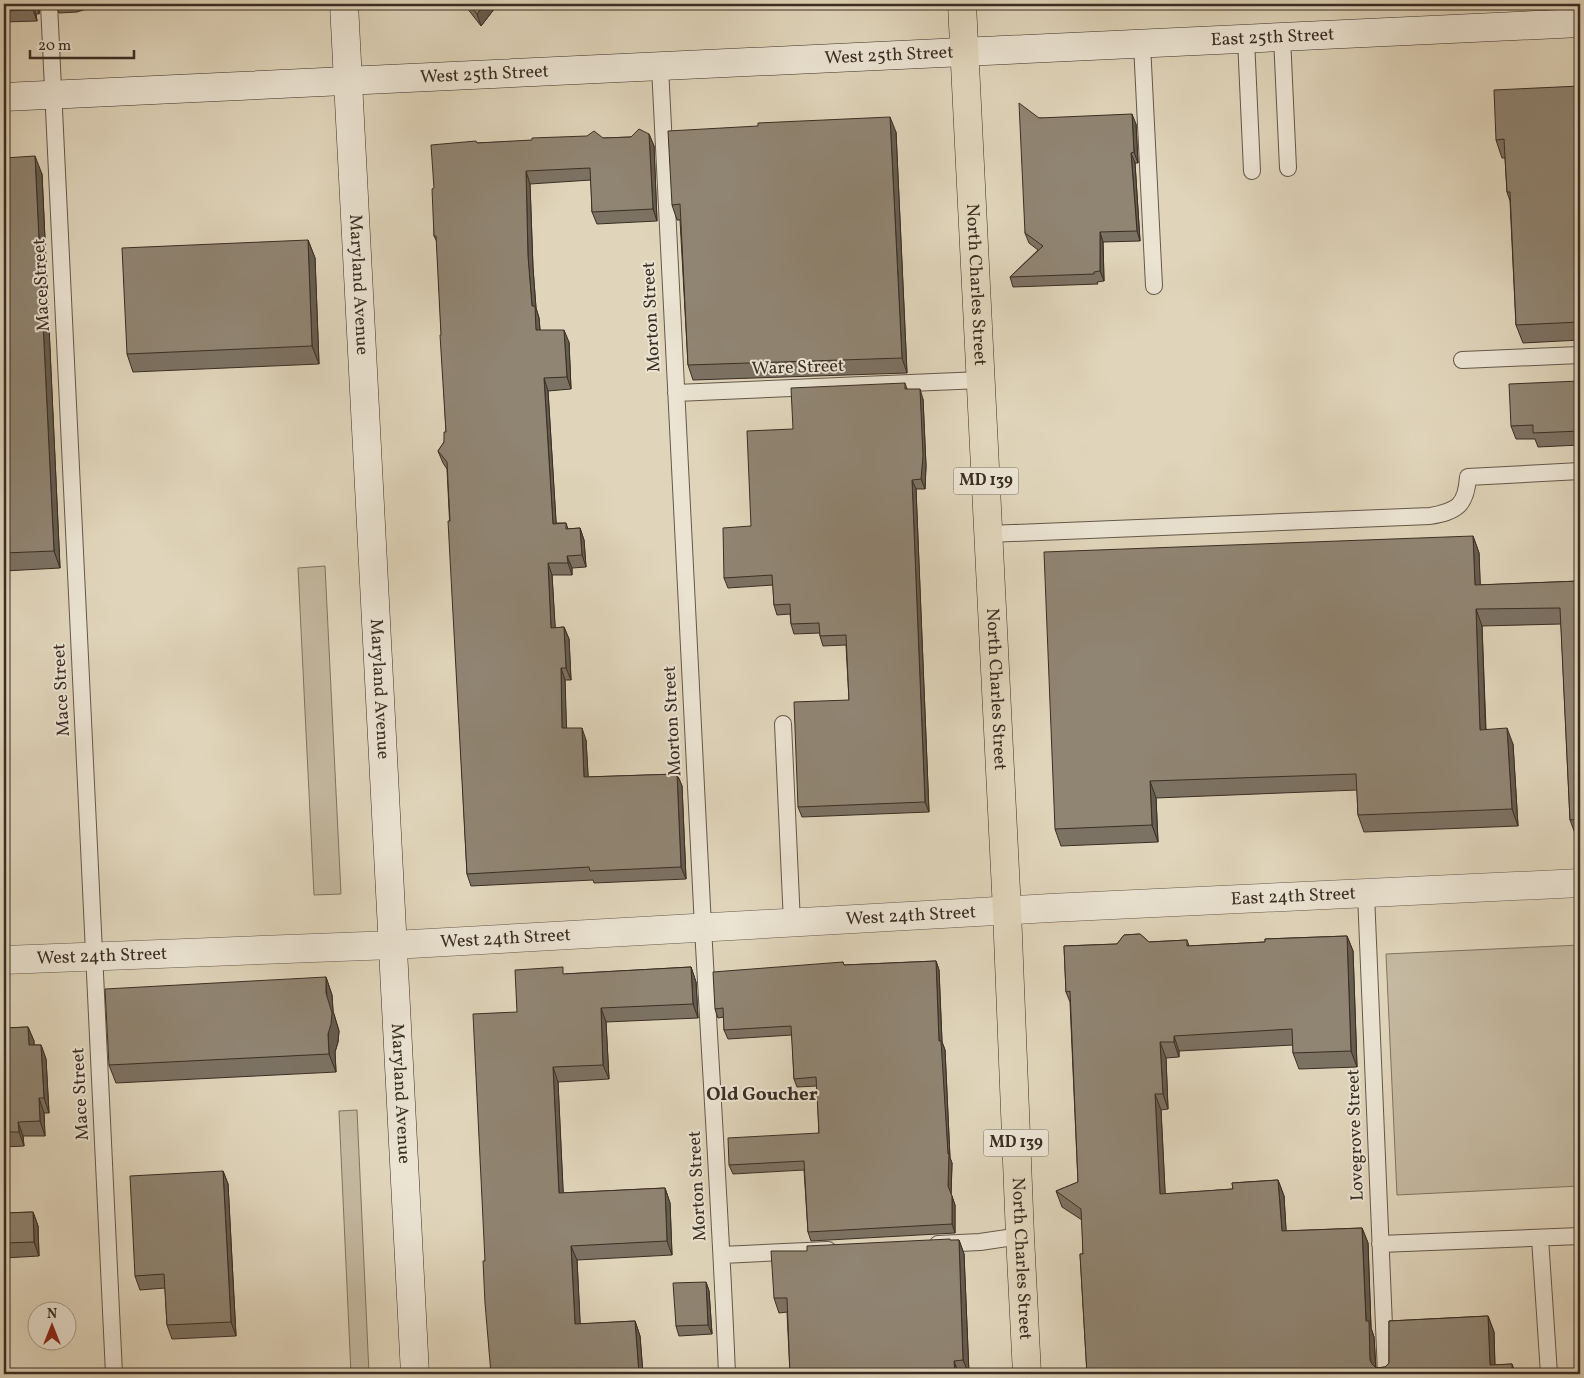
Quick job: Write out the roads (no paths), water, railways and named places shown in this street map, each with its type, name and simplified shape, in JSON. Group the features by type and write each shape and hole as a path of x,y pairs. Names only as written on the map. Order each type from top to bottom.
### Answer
{"main road":[{"name":"Maryland Avenue","path":"344,4 415,1374"},
{"name":"North Charles Street","path":"962,4 1008,911 1020,1236 1028,1374"},
{"name":"East 25th Street","path":"965,52 1580,23"},
{"name":"West 25th Street","path":"4,97 965,52"},
{"name":"East 24th Street","path":"1008,911 1580,883"},
{"name":"West 24th Street","path":"4,960 393,944 1008,911"}],"lane":[{"name":"Mace Street","path":"49,4 114,1374"},
{"path":"1282,37 1288,168"},
{"path":"1246,39 1252,171"},
{"path":"1142,44 1154,286"},
{"name":"Morton Street","path":"660,66 727,1374"},
{"path":"1462,360 1580,354"},
{"name":"Ware Street","path":"676,393 981,380"},
{"path":"989,534 1430,516 1447,513 1462,504 1467,492 1468,477 1580,472"},
{"path":"783,724 792,923"},
{"name":"Lovegrove Street","path":"1366,894 1386,1374"},
{"path":"920,1245 980,1242 1020,1236"},
{"path":"1380,1244 1580,1236"},
{"path":"1540,1238 1549,1374"},
{"path":"722,1255 841,1249"}],"district":[{"name":"Old Goucher","path":"762,1095"}]}
